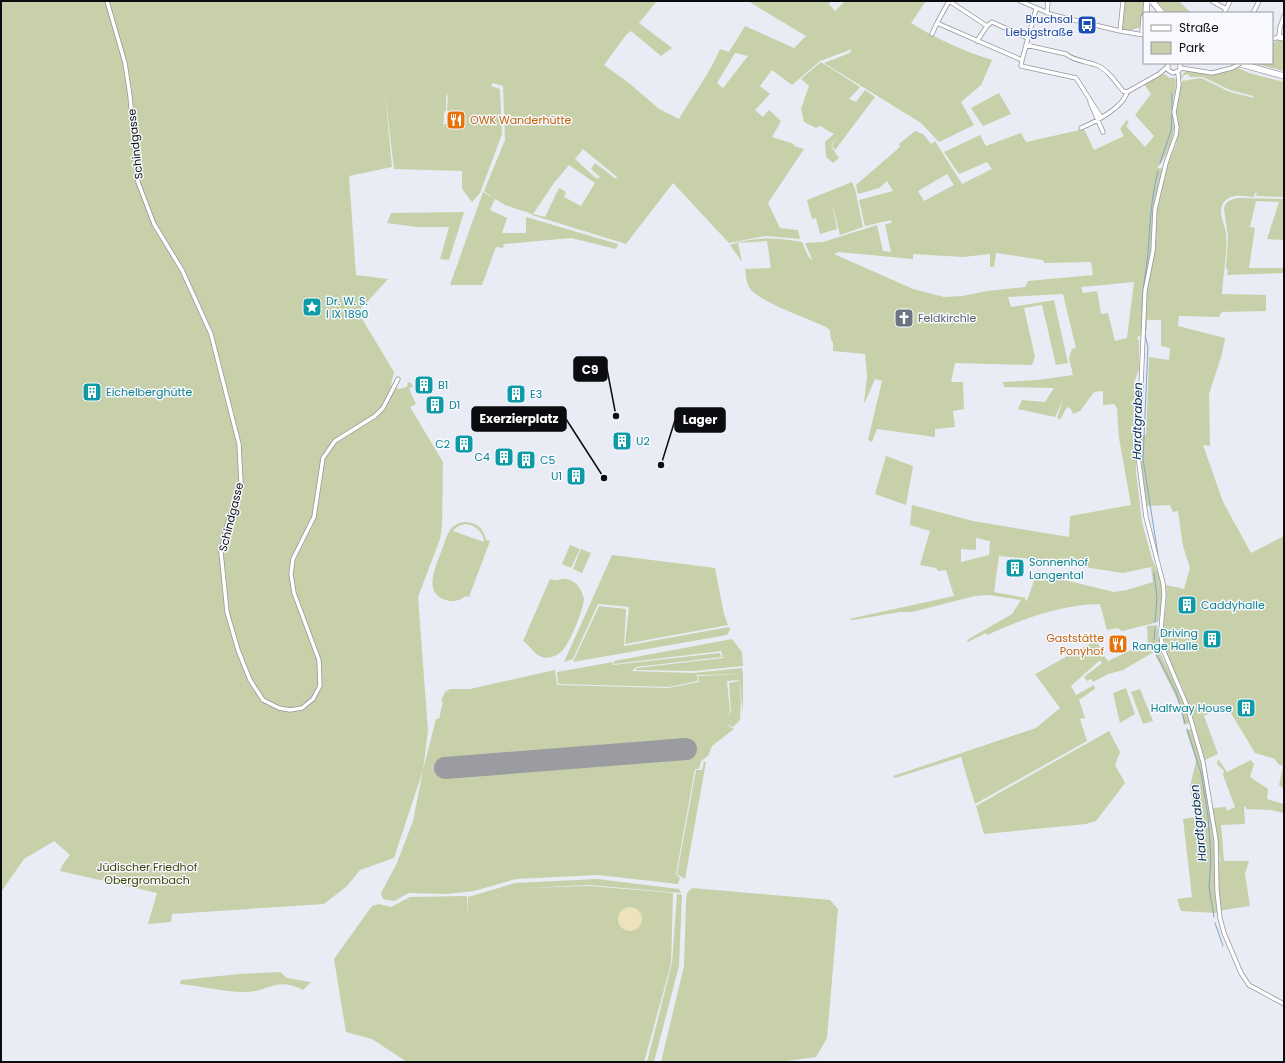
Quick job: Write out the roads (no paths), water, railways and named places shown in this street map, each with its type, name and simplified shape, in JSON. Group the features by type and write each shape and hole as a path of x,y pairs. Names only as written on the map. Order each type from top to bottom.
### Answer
{"main road":[{"path":"1146,12 1147,1"},
{"path":"1152,1 1161,12"},
{"path":"1241,64 1283,75"}],"street":[{"name":"Schindgasse","path":"107,1 125,63 130,96 138,182 154,224 182,270 211,334 239,444 241,483 226,528 221,552 227,612 238,650 250,680 263,700 279,708 290,710 302,708 313,699 320,686 319,660 294,593 291,574 294,559 314,517 324,458 335,441 375,416 383,408 398,379"},
{"path":"932,34 949,1 987,26"},
{"path":"1020,1 1047,13 1120,31 1132,33 1143,32"},
{"path":"1047,13 1048,1"},
{"path":"1120,31 1123,1"},
{"path":"1212,1 1224,11 1230,1"},
{"path":"1254,12 1259,1"},
{"path":"1036,9 1027,38 1021,66 1076,78 1102,117"},
{"path":"1282,37 1280,27 1284,16"},
{"path":"977,41 987,26 992,22 1027,38"},
{"path":"937,23 1022,60"},
{"path":"1026,45 1066,54 1070,57 1097,65 1106,71 1123,91 1126,92"},
{"path":"1126,92 1159,74 1168,64 1179,85 1174,112 1177,127 1176,135 1166,163 1155,208 1152,251 1145,291 1138,456 1146,517 1163,583 1164,596 1161,624 1162,647 1187,706 1203,762 1216,840 1217,891 1220,918 1224,933 1241,973 1250,985 1284,1004"},
{"path":"1180,64 1181,68"},
{"path":"1159,74 1174,74 1181,68 1212,73 1232,68 1239,64"},
{"path":"1081,128 1102,117 1125,98 1126,92"},
{"path":"1088,96 1103,132"}],"waterway":[{"path":"1172,93 1172,110"},
{"path":"1160,163 1171,131 1172,114"},
{"name":"Hardtgraben","path":"1142,311 1152,201 1158,171"},
{"name":"Hardtgraben","path":"1145,335 1148,347 1143,459 1158,555"},
{"name":"Hardtgraben","path":"1154,573 1157,598 1155,622"},
{"name":"Hardtgraben","path":"1154,640 1155,628"},
{"name":"Hardtgraben","path":"1154,643 1155,652 1176,692 1185,723"},
{"name":"Hardtgraben","path":"1187,729 1201,773 1208,816 1211,859 1209,887 1214,917"},
{"name":"Hardtgraben","path":"1215,923 1223,946"}],"place":[{"name":"Bruchsal Liebigstraße","path":"1087,25"},
{"name":"OWK Wanderhütte","path":"456,120"},
{"name":"Dr. W. S. I IX 1890","path":"312,307"},
{"name":"Feldkirchle","path":"904,318"},
{"name":"B1","path":"424,385"},
{"name":"Eichelberghütte","path":"92,392"},
{"name":"E3","path":"516,394"},
{"name":"D1","path":"435,405"},
{"name":"C9","path":"616,416"},
{"name":"U2","path":"622,441"},
{"name":"C2","path":"464,444"},
{"name":"C4","path":"504,457"},
{"name":"C5","path":"526,460"},
{"name":"Lager","path":"661,465"},
{"name":"U1","path":"576,476"},
{"name":"Exerzierplatz","path":"604,478"},
{"name":"Sonnenhof Langental","path":"1015,568"},
{"name":"Caddyhalle","path":"1187,605"},
{"name":"Driving Range Halle","path":"1212,639"},
{"name":"Gaststätte Ponyhof","path":"1118,644"},
{"name":"Halfway House","path":"1246,708"}],"park label":[{"name":"Jüdischer Friedhof Obergrombach","path":"147,873"}]}
